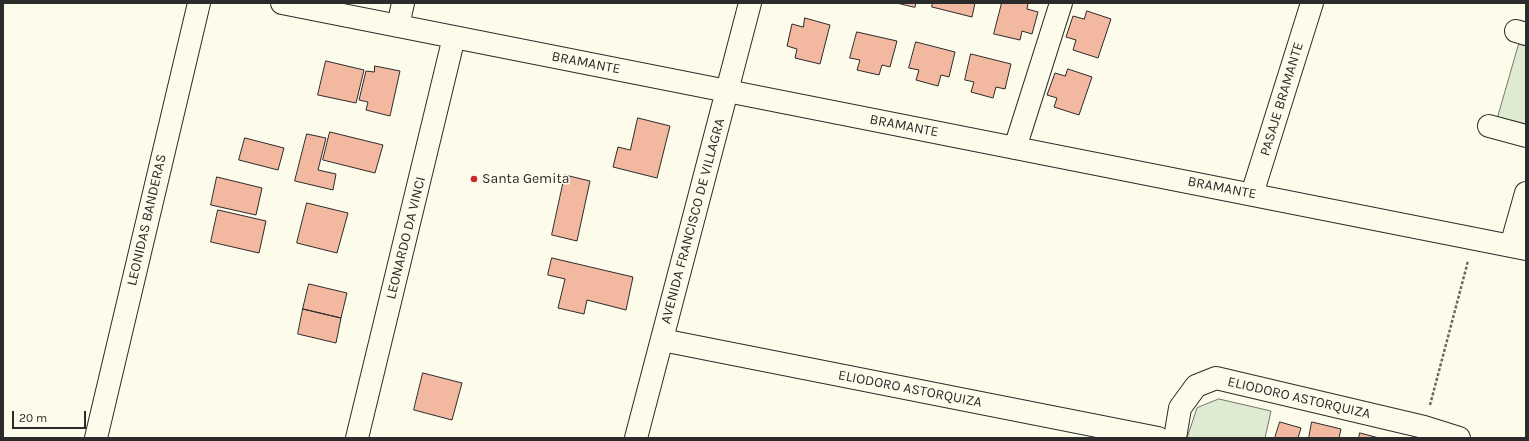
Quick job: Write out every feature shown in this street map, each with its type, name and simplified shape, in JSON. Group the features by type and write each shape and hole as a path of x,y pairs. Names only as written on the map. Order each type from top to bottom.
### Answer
{"street":[{"name":"LEONIDAS BANDERAS","path":"96,438 199,3"},
{"name":"BRAMANTE","path":"282,3 1518,247"},
{"path":"398,26 403,3"},
{"name":"AVENIDA FRANCISCO DE VILLAGRA","path":"636,438 750,3"},
{"path":"1015,148 1061,3"},
{"name":"PASAJE BRAMANTE","path":"1252,194 1312,3"},
{"name":"LEONARDO DA VINCI","path":"357,438 454,37"},
{"path":"1489,126 1526,136"},
{"path":"1518,247 1526,193"},
{"name":"ELIODORO ASTORQUIZA","path":"662,340 1158,438"},
{"name":"ELIODORO ASTORQUIZA","path":"1175,438 1180,408 1196,386 1216,378 1424,427 1459,438"}],"path":[{"path":"1424,427 1475,238"}],"green space":[{"path":"1519,44 1526,46 1526,124 1498,117"},
{"path":"1219,399 1271,411 1265,438 1187,438 1197,408"}],"building":[{"path":"897,3 916,3 915,7"},
{"path":"933,3 975,3 972,17 932,7"},
{"path":"1002,3 1028,3 1027,9 1038,12 1032,34 1022,31 1020,40 994,34"},
{"path":"1087,11 1111,19 1098,58 1073,50 1076,40 1066,37 1073,16 1084,19"},
{"path":"805,18 830,25 820,64 795,58 797,49 787,46 792,24 803,27"},
{"path":"857,32 897,41 890,67 882,65 879,75 857,70 860,60 850,58"},
{"path":"916,42 955,52 949,77 941,75 938,86 916,80 919,70 909,68"},
{"path":"971,54 1011,64 1005,89 996,87 993,98 971,92 974,82 965,80"},
{"path":"326,61 364,70 356,103 318,95"},
{"path":"375,66 400,71 390,116 366,110 368,102 359,100 366,71 374,72"},
{"path":"1068,69 1092,77 1079,115 1054,107 1057,98 1047,95 1055,73 1065,76"},
{"path":"638,118 670,126 657,178 613,167 618,147 630,150"},
{"path":"330,132 383,145 375,173 323,160"},
{"path":"307,134 326,138 318,170 336,174 333,190 295,181"},
{"path":"245,138 284,148 278,170 239,160"},
{"path":"565,175 590,181 577,241 552,235"},
{"path":"217,177 262,188 256,215 211,205"},
{"path":"307,203 348,213 337,253 297,243"},
{"path":"218,210 266,221 259,253 211,242"},
{"path":"552,258 633,277 626,310 587,300 584,314 558,308 565,279 548,275"},
{"path":"309,284 347,293 341,318 303,309"},
{"path":"303,309 341,318 336,343 298,334"},
{"path":"423,373 462,383 452,420 414,410"},
{"path":"1280,422 1301,428 1298,438 1275,438"},
{"path":"1312,422 1341,429 1339,438 1309,438"},
{"path":"1360,433 1379,438 1359,438"}],"place":[{"name":"Santa Gemita","path":"474,179"}]}
